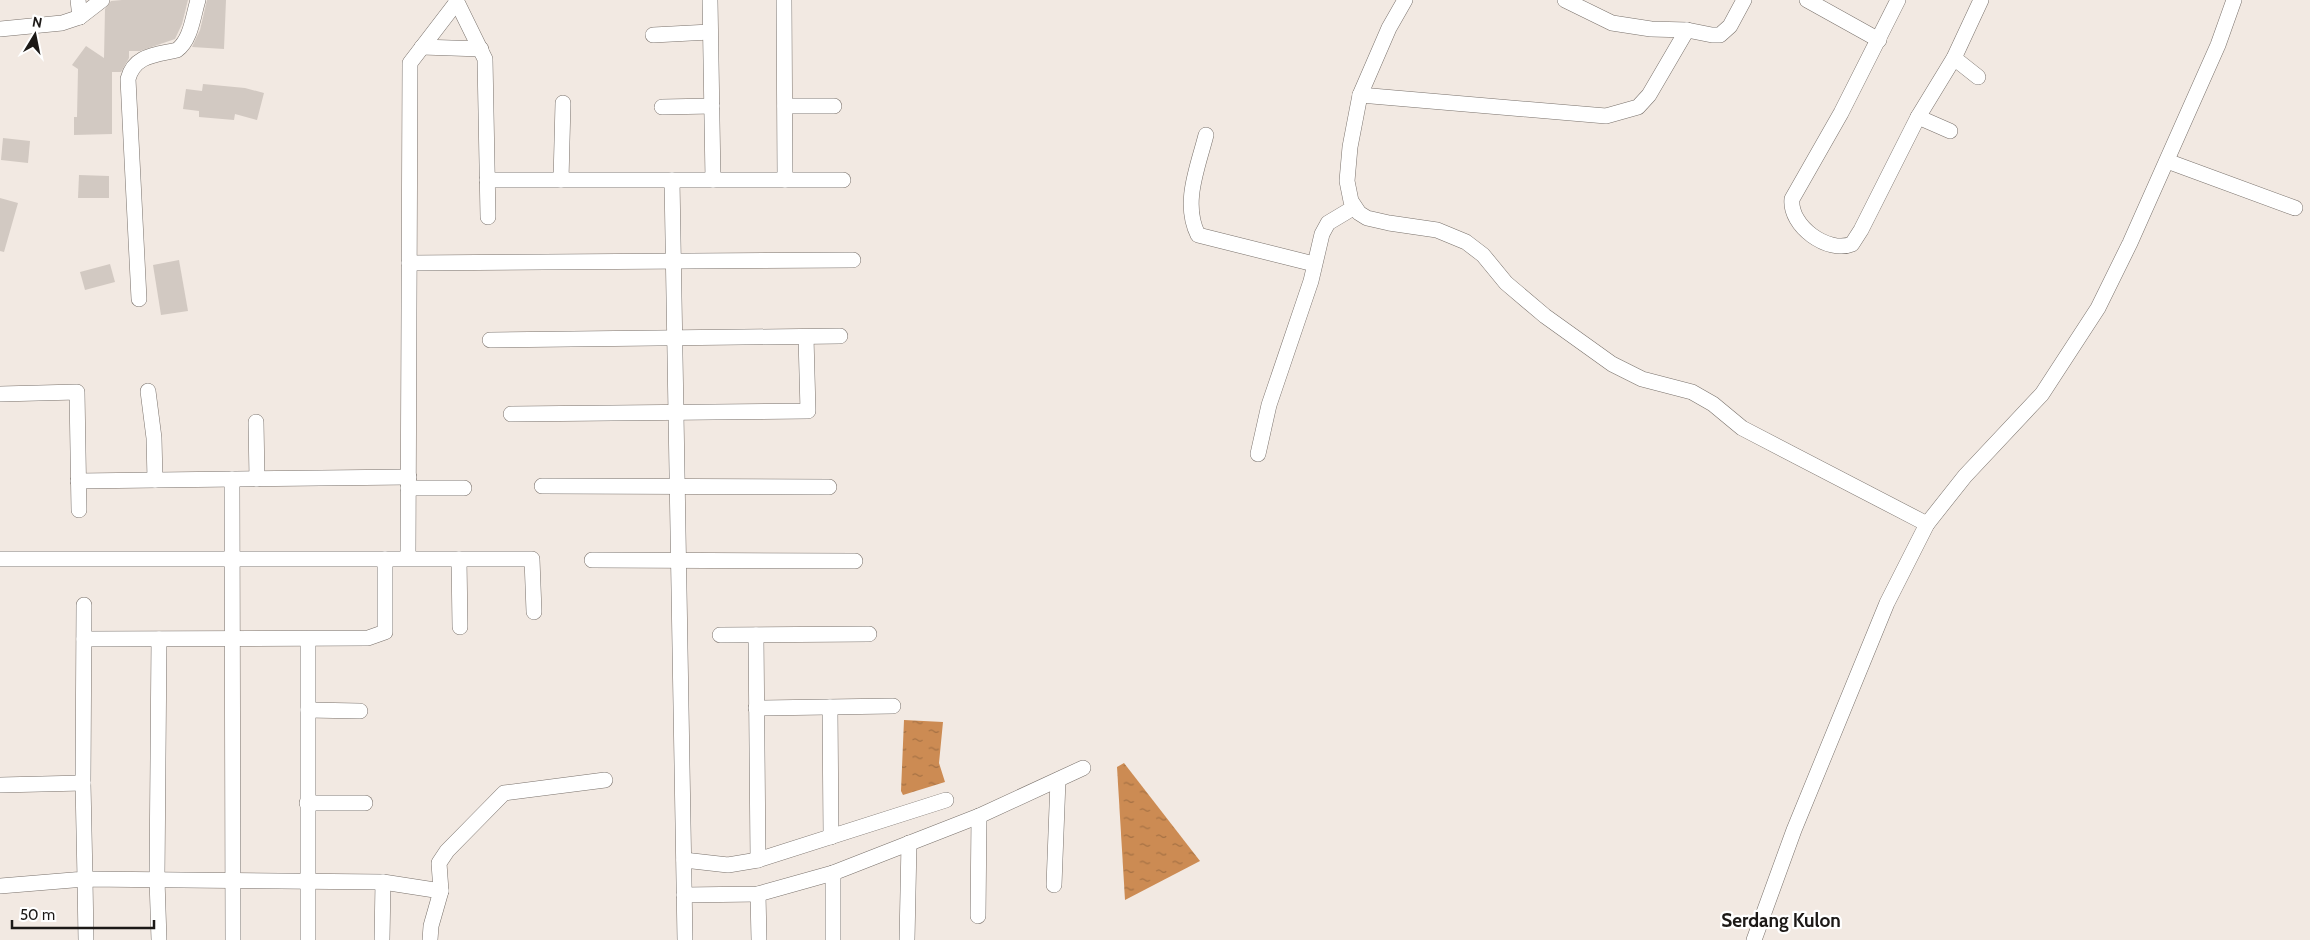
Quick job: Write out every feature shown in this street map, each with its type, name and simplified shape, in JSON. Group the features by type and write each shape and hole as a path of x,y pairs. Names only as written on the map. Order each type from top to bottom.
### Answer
{"street":[{"path":"78,0 80,17"},
{"path":"0,28 54,24 80,17 102,0"},
{"path":"139,299 128,79 130,70 135,63 177,50 182,46 186,40 198,0"},
{"path":"710,0 713,180"},
{"path":"784,0 785,180"},
{"path":"1405,0 1389,28 1360,94 1350,147 1347,181 1348,193 1354,208 1367,218 1437,230 1466,242 1483,255 1506,283 1545,316 1612,364 1642,379 1692,392 1713,404 1742,428 1927,524"},
{"path":"1565,0 1612,23 1651,30 1687,30 1712,35 1720,35 1730,26 1744,0"},
{"path":"1807,0 1879,40"},
{"path":"1898,0 1841,113 1792,199 1792,213 1803,230 1826,242 1839,246 1852,244 1918,117 1954,58 1981,0"},
{"path":"1754,940 1794,830 1847,697 1887,603 1927,524 1965,476 2042,394 2098,308 2130,243 2218,45 2234,0"},
{"path":"408,558 410,62 456,1 486,58 488,217"},
{"path":"1360,94 1606,116 1638,107 1649,95 1687,30"},
{"path":"653,35 710,32"},
{"path":"422,47 481,49"},
{"path":"1954,58 1978,78"},
{"path":"561,180 563,104"},
{"path":"662,107 712,106"},
{"path":"785,106 834,106"},
{"path":"1918,117 1950,131"},
{"path":"1206,135 1190,208 1191,222 1198,235 1314,264"},
{"path":"2166,161 2295,208"},
{"path":"487,180 842,180"},
{"path":"672,180 685,940"},
{"path":"1258,454 1269,405 1311,282 1322,234 1328,223 1354,208"},
{"path":"410,263 853,260"},
{"path":"490,340 840,336"},
{"path":"511,414 676,414 808,411 806,337"},
{"path":"148,391 154,438 155,480"},
{"path":"0,394 77,392 79,510"},
{"path":"256,422 257,479"},
{"path":"232,479 232,940"},
{"path":"78,481 257,479 408,482 464,488"},
{"path":"542,486 829,487"},
{"path":"84,640 368,638 385,632 385,559"},
{"path":"459,559 460,627"},
{"path":"0,560 532,559 534,612"},
{"path":"592,560 855,561"},
{"path":"84,605 83,784 86,940"},
{"path":"720,635 869,634"},
{"path":"756,635 758,860"},
{"path":"308,638 306,880 308,940"},
{"path":"159,639 157,879 160,940"},
{"path":"756,708 893,706"},
{"path":"830,707 831,836"},
{"path":"308,710 360,711"},
{"path":"684,895 758,894 833,873 979,816 1084,768"},
{"path":"430,940 431,926 441,891 439,863 447,851 504,793 605,780"},
{"path":"1054,885 1058,780"},
{"path":"0,785 83,784"},
{"path":"684,860 728,865 758,860 946,800"},
{"path":"307,802 365,803"},
{"path":"978,916 979,816"},
{"path":"907,940 910,843"},
{"path":"833,873 833,940"},
{"path":"0,886 85,879 306,880 382,882 441,891"},
{"path":"382,882 382,940"},
{"path":"758,894 760,940"}],"water":[{"path":"904,720 943,722 939,763 945,782 903,795 901,791"},
{"path":"1124,763 1200,861 1125,900 1117,767"}],"building":[{"path":"188,0 182,24 175,39 140,51 129,51 129,58 121,72 112,72 112,134 74,135 74,117 77,117 78,69 72,65 86,46 104,58 105,9 111,1"},
{"path":"207,0 226,0 224,49 192,47 200,30"},
{"path":"203,84 245,88 264,93 257,120 235,114 234,120 199,117 199,111 183,109 186,89 202,91"},
{"path":"3,138 30,141 28,163 1,160"},
{"path":"79,175 109,176 109,198 78,198"},
{"path":"0,198 18,203 4,252 0,251"},
{"path":"179,260 188,311 161,315 153,265"},
{"path":"110,264 115,282 85,290 80,272"}],"district":[{"name":"Serdang Kulon","path":"1781,920"}]}
